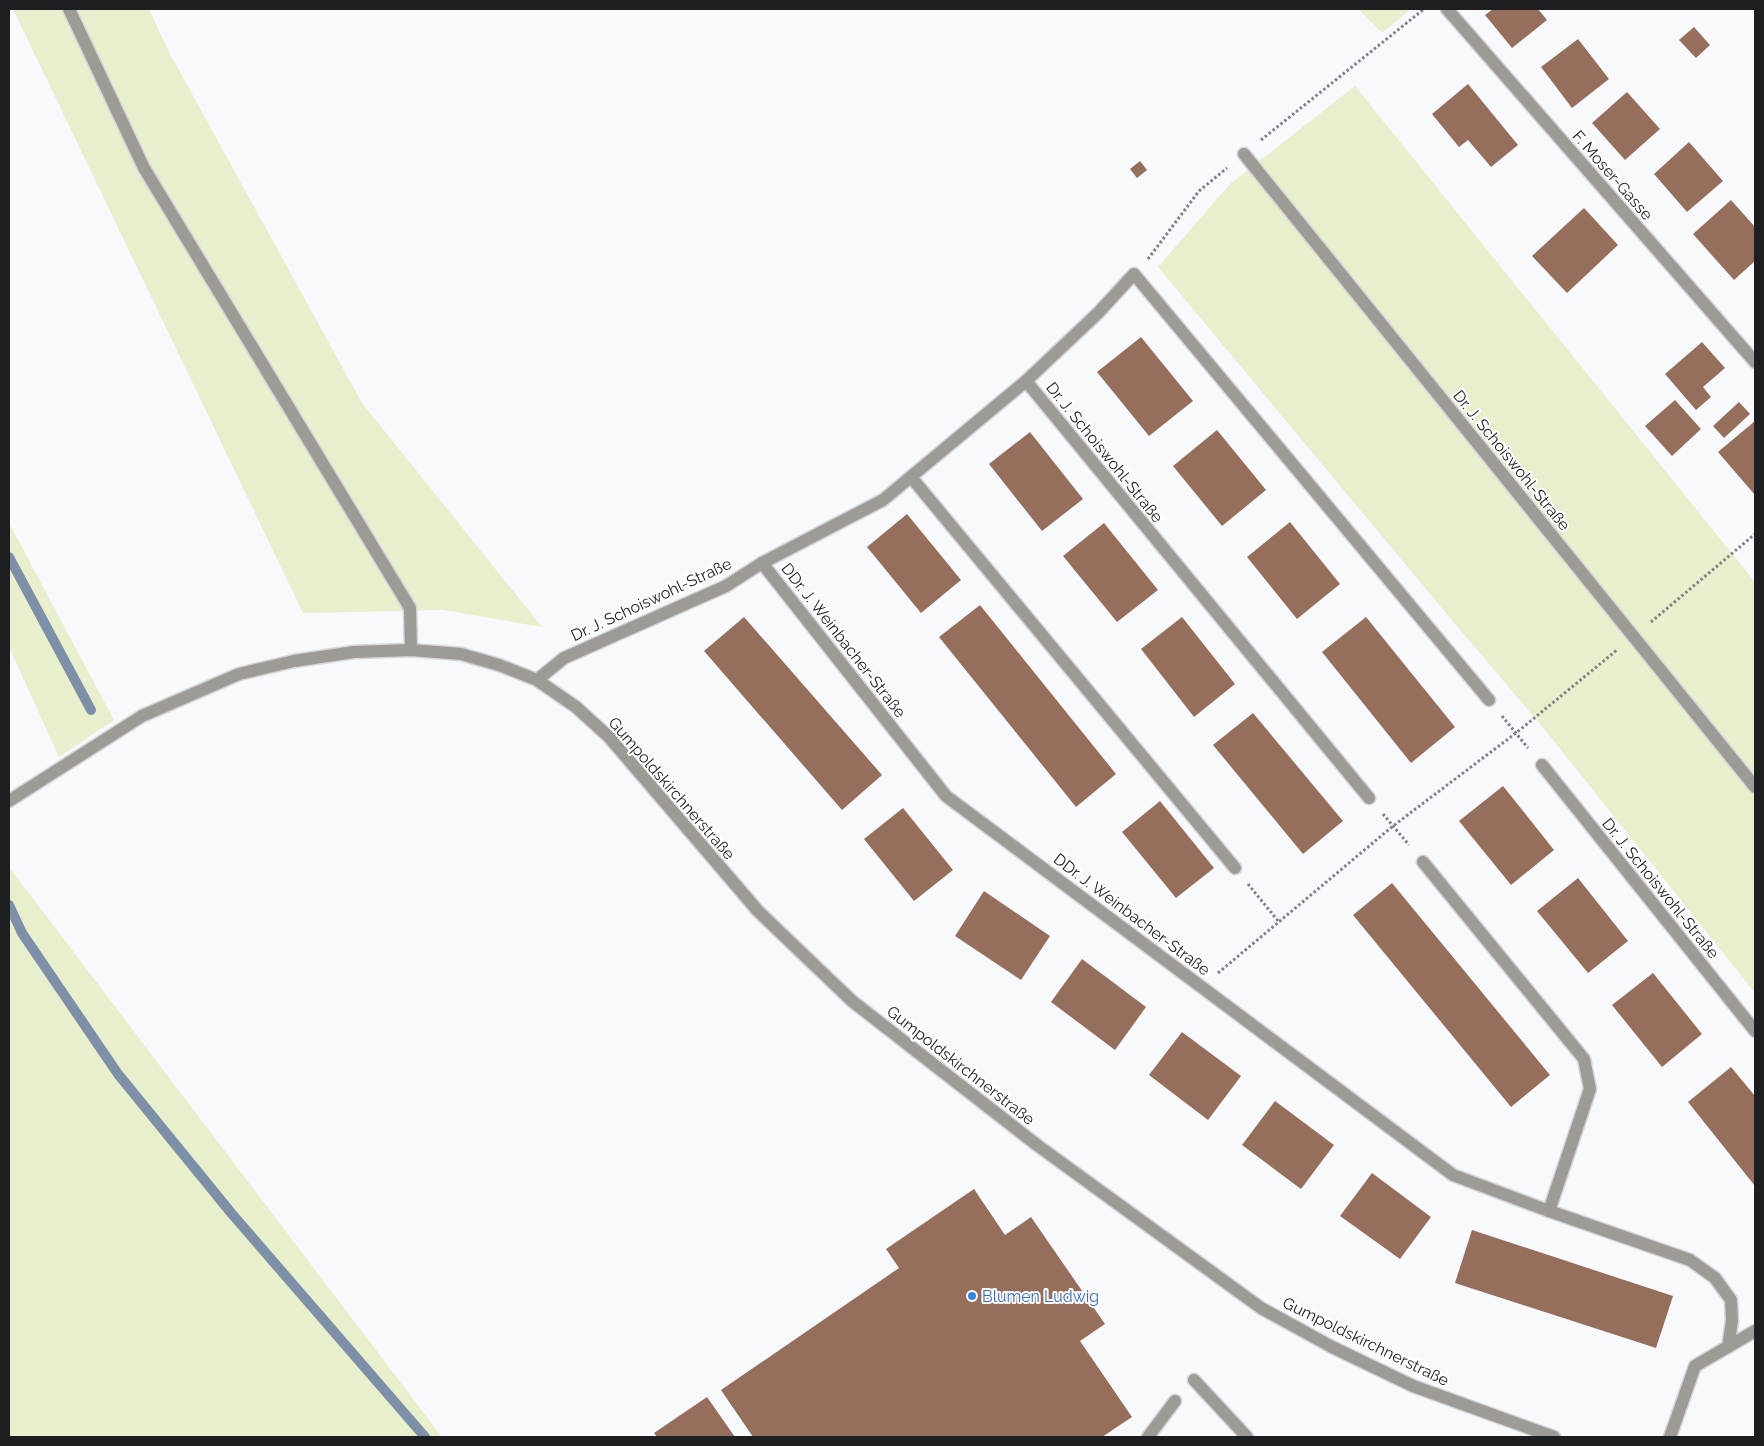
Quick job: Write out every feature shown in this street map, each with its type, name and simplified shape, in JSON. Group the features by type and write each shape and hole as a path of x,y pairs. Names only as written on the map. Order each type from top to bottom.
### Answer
{"street":[{"path":"69,9 144,168 410,608 411,650"},
{"name":"F. Moser-Gasse","path":"1447,9 1755,362"},
{"name":"Dr. J. Schoiswohl-Straße","path":"1244,154 1755,787"},
{"path":"1134,274 1489,700"},
{"name":"Dr. J. Schoiswohl-Straße","path":"537,680 564,658 726,586 762,563 883,500 1026,381 1098,313 1134,274"},
{"name":"Dr. J. Schoiswohl-Straße","path":"1026,381 1370,798"},
{"path":"911,477 1235,868"},
{"name":"DDr. J. Weinbacher-Straße","path":"762,563 946,796 1453,1174 1549,1211 1690,1260 1715,1278 1731,1300 1732,1321 1728,1347"},
{"name":"Gumpoldskirchnerstraße","path":"9,801 142,716 239,674 294,661 354,652 411,650 461,654 499,665 537,680 576,707 610,737 758,911 852,1001 1037,1145 1261,1308 1332,1347 1413,1386 1554,1437"},
{"name":"Dr. J. Schoiswohl-Straße","path":"1542,765 1755,1031"},
{"path":"1423,862 1584,1059 1590,1090 1549,1211"},
{"path":"1670,1437 1695,1366 1755,1331"},
{"path":"1194,1380 1248,1437"},
{"path":"1148,1437 1174,1401"}],"path":[{"path":"1134,274 1156,250 1199,191 1425,9"},
{"path":"1743,545 1755,534"},
{"path":"1489,700 1542,765"},
{"path":"1202,986 1393,826 1516,733"},
{"path":"1235,868 1279,922"}],"green space":[{"path":"13,9 149,9 169,52 362,403 542,627 443,610 303,613"},
{"path":"1358,9 1411,9 1382,33"},
{"path":"1355,86 1755,582 1755,993 1545,730 1158,267 1230,184"},
{"path":"9,523 114,720 59,757 9,647"},
{"path":"9,867 442,1437 9,1437"}],"building":[{"path":"1493,9 1538,9 1547,20 1512,48 1485,15"},
{"path":"1694,27 1710,45 1696,58 1679,40"},
{"path":"1578,39 1609,79 1572,108 1541,67"},
{"path":"1468,84 1518,145 1491,167 1468,140 1459,147 1432,114"},
{"path":"1627,92 1660,129 1625,160 1592,123"},
{"path":"1689,142 1723,181 1687,212 1654,174"},
{"path":"1140,161 1147,170 1137,178 1130,169"},
{"path":"1731,200 1755,227 1755,261 1734,280 1693,234"},
{"path":"1584,208 1618,245 1567,293 1532,256"},
{"path":"1141,337 1193,401 1149,436 1097,372"},
{"path":"1702,342 1725,368 1703,387 1711,397 1696,410 1665,374"},
{"path":"1675,400 1701,429 1672,456 1645,426"},
{"path":"1739,402 1750,414 1724,438 1713,426"},
{"path":"1755,421 1755,495 1718,452"},
{"path":"1217,430 1266,490 1222,526 1173,466"},
{"path":"1030,432 1083,499 1042,531 989,464"},
{"path":"907,514 961,580 921,613 867,547"},
{"path":"1290,522 1340,584 1297,619 1247,557"},
{"path":"1104,523 1158,590 1117,622 1063,556"},
{"path":"980,605 1116,774 1076,807 939,637"},
{"path":"744,617 882,775 842,810 704,651"},
{"path":"1182,617 1235,684 1194,717 1141,649"},
{"path":"1366,617 1455,727 1411,763 1322,652"},
{"path":"1253,713 1343,821 1303,854 1213,745"},
{"path":"1503,786 1554,850 1511,885 1459,821"},
{"path":"1160,801 1214,868 1176,898 1122,832"},
{"path":"903,808 953,870 914,901 864,839"},
{"path":"1578,878 1628,941 1588,973 1537,911"},
{"path":"1392,883 1550,1075 1511,1107 1353,915"},
{"path":"984,891 1050,936 1021,980 955,936"},
{"path":"1082,959 1146,1007 1115,1050 1051,1002"},
{"path":"1653,973 1702,1034 1662,1067 1612,1005"},
{"path":"1182,1032 1241,1076 1208,1120 1149,1075"},
{"path":"1731,1067 1755,1096 1755,1186 1688,1102"},
{"path":"1275,1101 1334,1145 1301,1189 1242,1145"},
{"path":"1372,1173 1431,1217 1400,1259 1340,1216"},
{"name":"Blumen Ludwig","path":"974,1189 1005,1235 1031,1217 1105,1324 1080,1341 1132,1417 1102,1437 753,1437 721,1390 899,1268 886,1249"},
{"path":"1472,1230 1673,1296 1656,1348 1455,1283"},
{"path":"707,1397 735,1437 657,1437 654,1433"}],"waterway":[{"path":"9,557 91,710"},
{"path":"9,905 22,933 118,1074 232,1214 425,1437"}],"place":[{"name":"Blumen Ludwig","path":"972,1296"}]}
